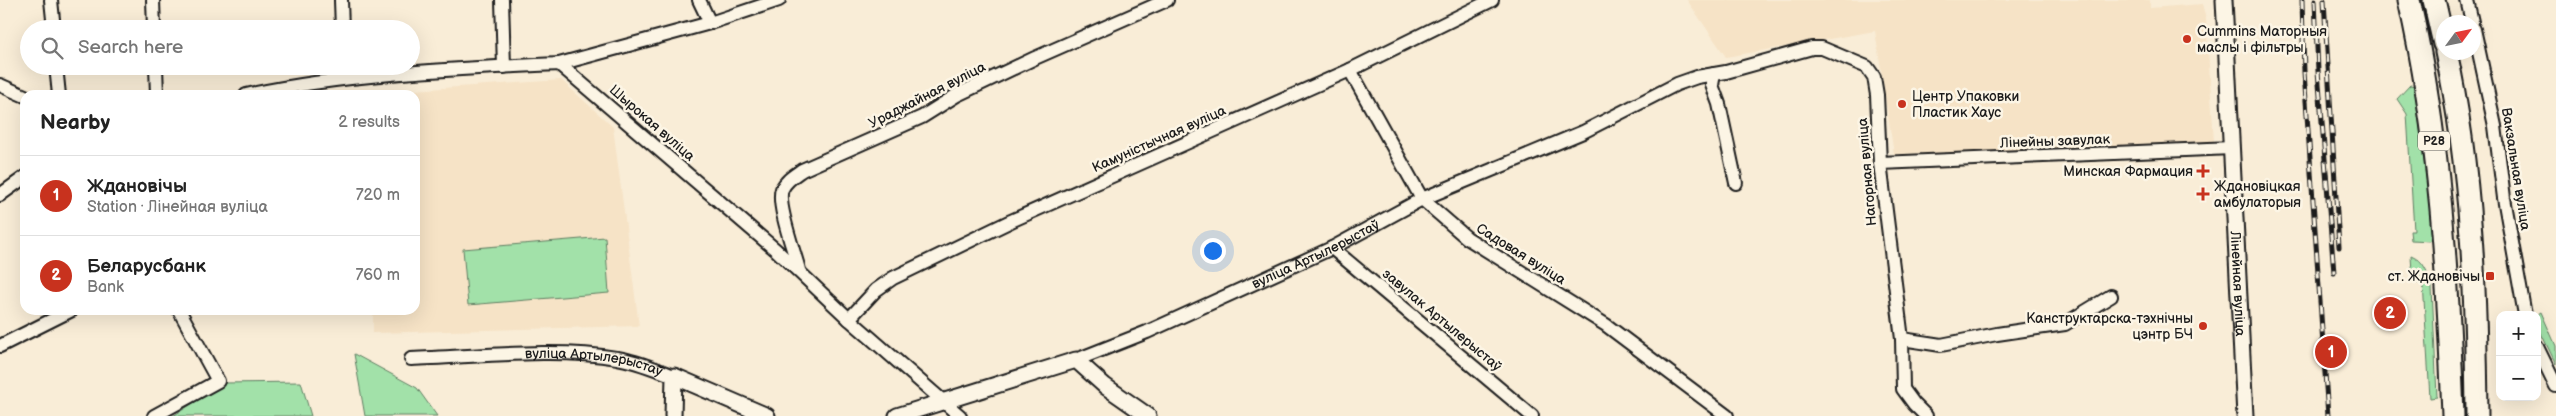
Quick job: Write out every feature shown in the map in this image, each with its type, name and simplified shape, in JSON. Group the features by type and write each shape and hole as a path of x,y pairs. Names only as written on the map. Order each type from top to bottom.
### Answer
{"highway":[{"name":"Р28","path":"2409,0 2426,84 2441,200 2453,416"},
{"path":"2434,0 2437,15"},
{"name":"Р28","path":"2448,60 2458,111 2470,239 2480,412"}],"street":[{"path":"52,0 53,20"},
{"path":"153,0 154,20"},
{"path":"341,0 342,20"},
{"path":"502,0 504,67"},
{"path":"698,0 710,23"},
{"path":"420,72 465,67 560,64 710,23 779,0"},
{"name":"Ураджайная вуліца","path":"799,270 781,203 782,190 789,179 802,170 922,118 957,96 1035,58 1167,0"},
{"name":"Камуністычная вуліца","path":"849,319 876,290 893,278 1011,221 1350,70 1492,0"},
{"name":"Лінейная вуліца","path":"2224,0 2245,416"},
{"path":"2469,1 2471,15"},
{"name":"Нагорная вуліца","path":"1720,73 1812,48 1822,48 1867,67 1874,77 1877,95 1880,163 1902,339 1904,389 1914,404 1926,416"},
{"name":"Вакзальная вуліца","path":"2481,60 2495,126 2504,198 2524,311"},
{"name":"Шырокая вуліца","path":"560,64 799,270 849,319 960,416"},
{"name":"Садовая вуліца","path":"1350,70 1422,199 1467,238 1606,325 1728,416"},
{"path":"1720,73 1712,85 1719,104 1736,183"},
{"name":"вуліца Артылерыстаў","path":"897,416 1076,360 1147,332 1332,248 1422,199 1583,132 1677,84 1698,76 1720,73"},
{"path":"57,75 58,90"},
{"path":"156,75 157,90"},
{"path":"342,75 342,80"},
{"path":"278,90 389,75"},
{"path":"0,85 20,94"},
{"name":"Лінейны завулак","path":"1880,163 2232,148"},
{"path":"0,195 20,181"},
{"name":"завулак Артылерыстаў","path":"1332,248 1532,416"},
{"path":"1902,339 1941,345 2065,324 2111,296"},
{"path":"0,346 62,315"},
{"path":"154,416 218,381 182,315"},
{"name":"вуліца Артылерыстаў","path":"411,359 548,354 616,358 641,363 767,416"},
{"path":"2541,355 2556,386"},
{"path":"1076,360 1105,386 1148,416"},
{"path":"673,416 674,376"}],"shaded area":[{"path":"1687,0 2150,0 2150,8 2202,4 2206,18 2214,142 2033,151 1894,154 1875,31 1726,57"},
{"path":"561,80 613,127 639,326 373,333 373,315 420,315 420,90 415,90"}],"green space":[{"path":"2410,85 2415,86 2433,235 2430,241 2411,240 2410,231 2414,231 2407,114 2397,99"},
{"path":"605,237 609,293 468,305 463,249"},
{"path":"2411,255 2416,257 2425,268 2432,288 2437,397 2430,398 2423,283 2418,283 2417,273 2412,273"},
{"path":"2541,312 2556,346 2556,364 2541,333"},
{"path":"354,354 417,388 437,416 365,416"},
{"path":"301,382 311,416 173,416 224,383"}],"railway":[{"path":"2302,0 2304,72 2328,416"},
{"path":"2315,0 2318,71 2334,273"},
{"path":"2324,0 2339,247"}],"place":[{"name":"Cummins Маторныя маслы і фільтры","path":"2187,39"},
{"name":"Центр Упаковки Пластик Хаус","path":"1902,104"},
{"name":"Минская Фармация","path":"2203,171"},
{"name":"Ждановіцкая амбулаторыя","path":"2203,194"},
{"name":"ст. Ждановічы","path":"2490,276"},
{"name":"Беларусбанк","path":"2390,313"},
{"name":"Канструктарска-тэхнічны цэнтр БЧ","path":"2203,326"},
{"name":"Ждановічы","path":"2331,352"}]}
